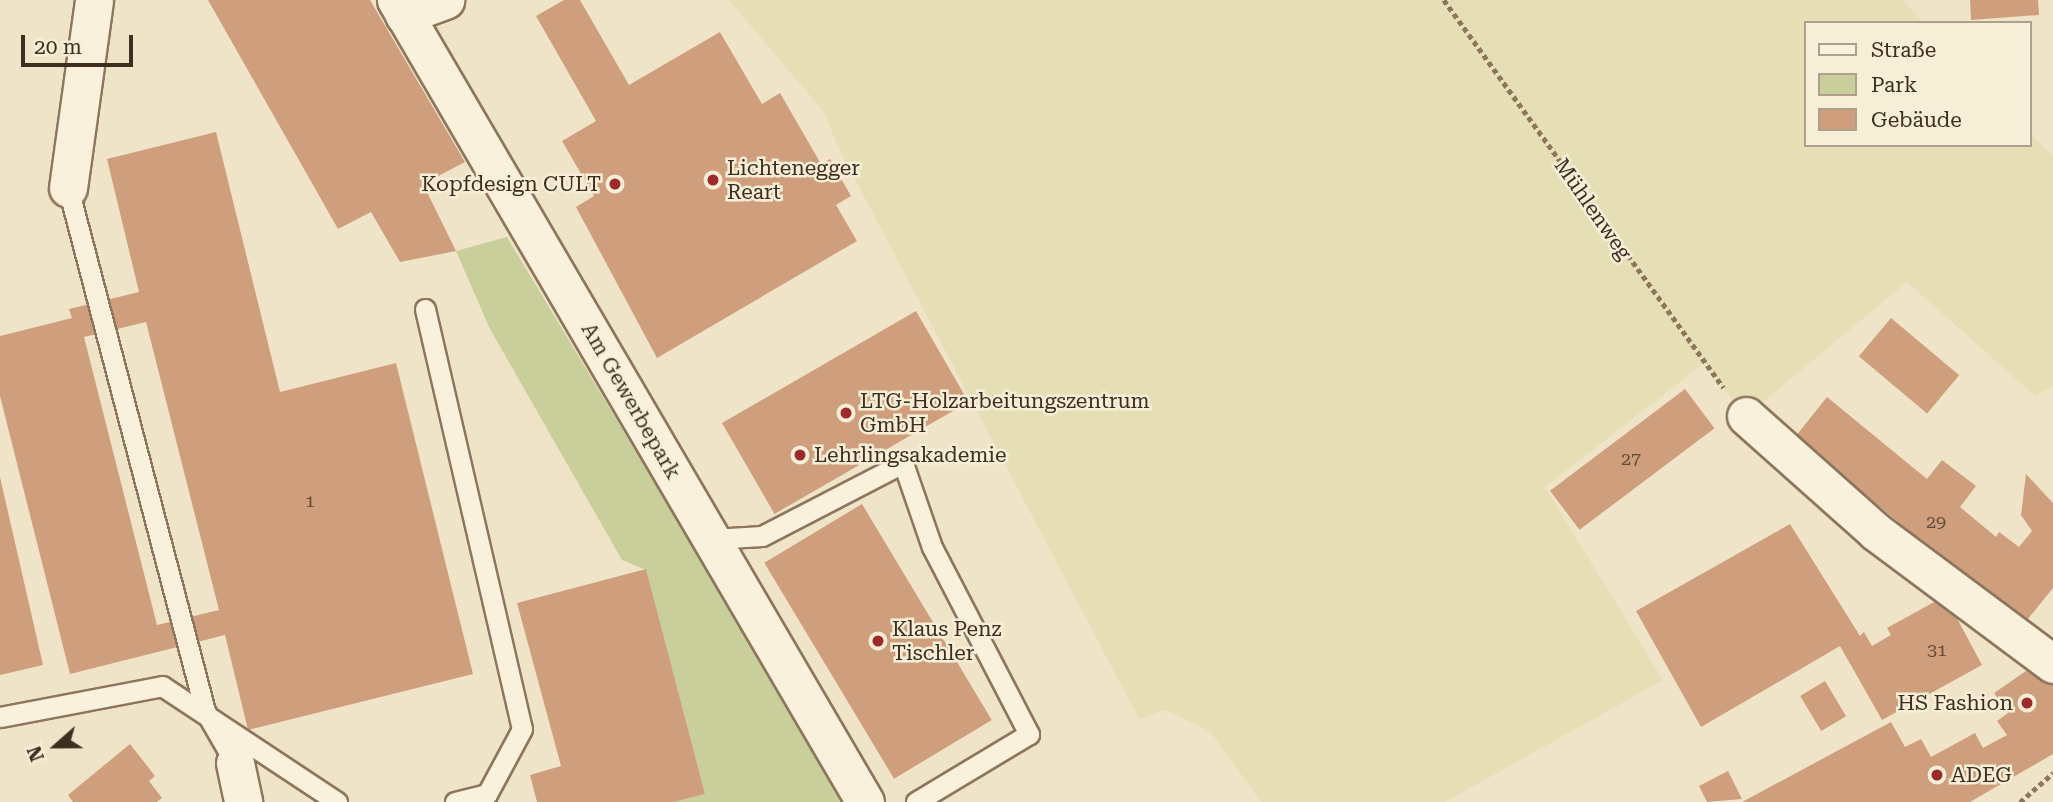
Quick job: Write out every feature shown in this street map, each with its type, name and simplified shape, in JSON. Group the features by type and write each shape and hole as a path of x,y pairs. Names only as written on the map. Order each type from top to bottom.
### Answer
{"street":[{"path":"68,188 94,0"},
{"path":"400,7 445,0"},
{"name":"Am Gewerbepark","path":"400,7 865,802"},
{"path":"1746,415 1876,532 2053,664"},
{"path":"235,764 243,802"}],"lane":[{"path":"68,188 205,711 235,764"},
{"path":"425,309 522,729 487,794 455,802"},
{"path":"712,539 762,536 904,463 932,547 1029,734 916,802"},
{"path":"0,717 162,686 205,711 337,802"}],"path":[{"name":"Mühlenweg","path":"1444,0 1703,364 1746,415"},
{"path":"2020,802 2053,774"}],"shaded area":[{"path":"729,0 1902,0 1922,21 1804,21 1804,147 2032,147 2032,135 2053,156 2053,386 2035,396 1907,282 1746,416 1703,364 1545,487 1663,680 1445,802 1261,802 1210,731 1165,710 1139,719 837,145 824,112"}],"green space":[{"path":"507,237 846,802 674,802 705,794 646,570 622,560 490,329 456,251"}],"building":[{"path":"208,0 370,0 465,162 423,184 456,251 400,262 371,212 338,229"},
{"name":"Lichtenegger Reart","path":"564,0 580,0 629,85 720,32 762,104 780,93 821,164 830,159 851,196 836,205 857,241 657,358 576,207 594,196 562,141 596,121 536,16"},
{"path":"1970,0 2038,0 2039,15 1971,20"},
{"path":"216,132 280,392 396,363 473,674 248,730 225,635 70,674 0,396 0,336 72,318 69,309 139,292 107,159","holes":["146,322 219,610 157,625 84,337"]},
{"name":"LTG-Holzarbeitungszentrum GmbH","path":"916,311 968,402 775,514 722,423"},
{"path":"1891,318 1959,375 1927,414 1859,356"},
{"path":"1685,389 1714,428 1580,530 1550,491"},
{"path":"1827,397 1927,479 1942,460 1976,486 1960,507 1996,537 1999,532 2019,547 2032,531 2021,515 2026,474 2053,503 2053,588 2023,625 1795,437"},
{"path":"0,477 43,665 0,675"},
{"name":"Klaus Penz Tischler","path":"862,504 992,720 894,779 764,563"},
{"path":"1790,524 1860,636 1864,632 1872,646 1891,635 1887,628 1945,596 1982,665 1882,720 1840,646 1701,727 1636,611"},
{"path":"646,569 705,794 674,802 537,802 530,775 561,766 517,603"},
{"path":"2042,660 2053,677 2053,754 1970,802 1742,802 1891,722 1905,747 1921,739 1931,757 1975,733 1983,748 2007,735 1997,721 2008,713 1994,693"},
{"path":"1825,681 1846,716 1821,731 1800,696"},
{"path":"130,744 155,776 149,781 162,798 157,802 73,802 68,795"},
{"path":"1728,771 1742,799 1707,802 1699,786"}],"place":[{"name":"Lichtenegger Reart","path":"713,180"},
{"name":"Kopfdesign CULT","path":"615,184"},
{"name":"LTG-Holzarbeitungszentrum GmbH","path":"846,413"},
{"name":"Lehrlingsakademie","path":"800,455"},
{"name":"Klaus Penz Tischler","path":"878,641"},
{"name":"HS Fashion","path":"2027,703"},
{"name":"ADEG","path":"1937,775"}]}
